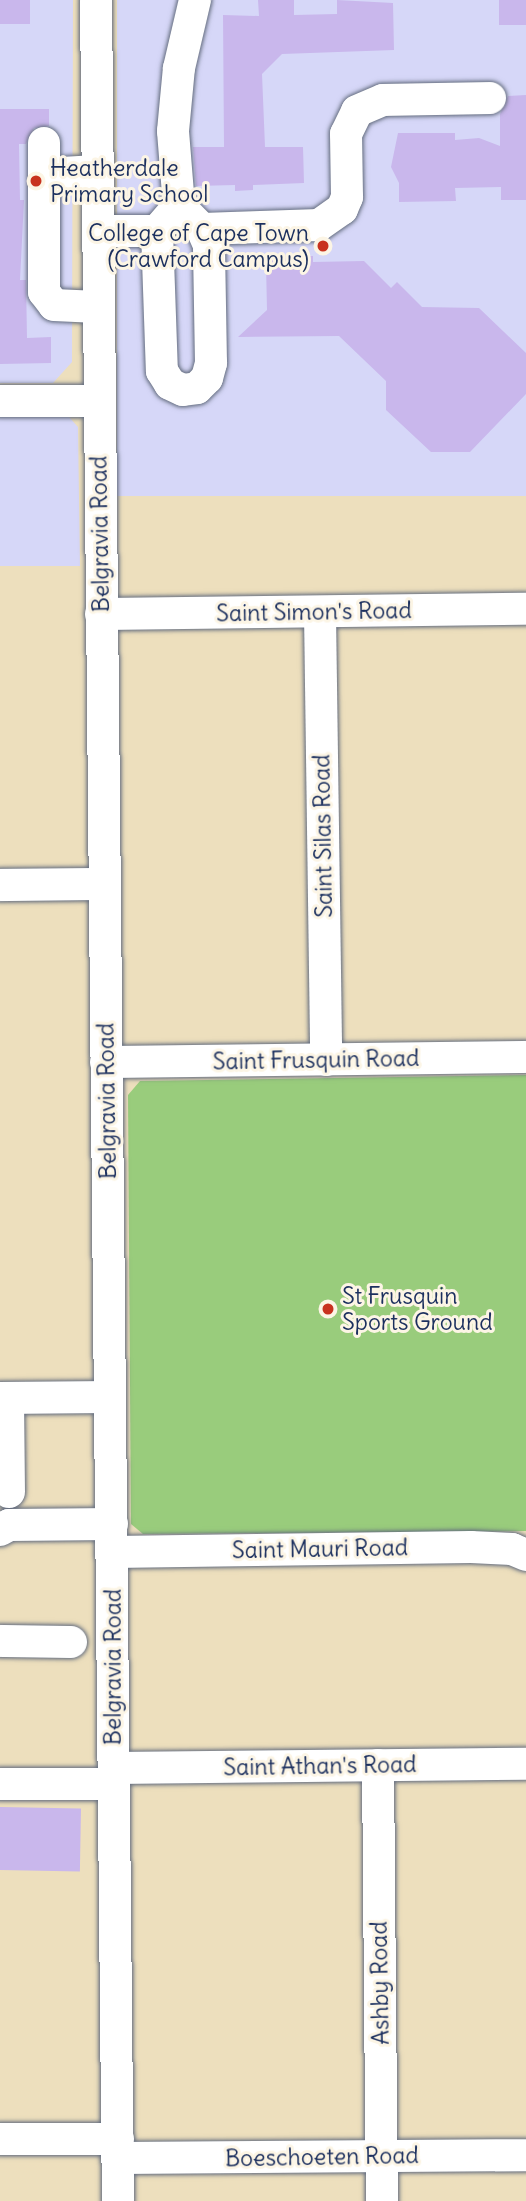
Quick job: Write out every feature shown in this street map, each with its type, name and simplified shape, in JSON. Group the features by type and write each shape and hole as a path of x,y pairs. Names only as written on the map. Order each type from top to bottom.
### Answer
{"street":[{"name":"Belgravia Road","path":"96,0 118,2201"},
{"path":"179,206 158,231 162,371 170,384 183,390 197,388 207,378 211,363 209,244 202,229 179,206 173,131 179,68 195,0"},
{"path":"202,229 320,225 342,209 347,197 346,134 357,111 383,100 490,98"},
{"path":"44,143 48,301 60,307 98,307"},
{"path":"44,174 97,172"},
{"path":"98,231 158,231"},
{"path":"0,401 98,401"},
{"name":"Saint Simon's Road","path":"101,614 526,609"},
{"name":"Saint Silas Road","path":"320,613 326,1060"},
{"path":"0,885 104,884"},
{"name":"Saint Frusquin Road","path":"106,1062 526,1057"},
{"path":"9,1492 4,1398 109,1397"},
{"name":"Saint Mauri Road","path":"0,1530 9,1525 113,1538 512,1549 526,1555"},
{"path":"0,1641 71,1642"},
{"name":"Saint Athan's Road","path":"0,1784 114,1776 378,1765 526,1764"},
{"name":"Ashby Road","path":"378,1765 382,2201"},
{"name":"Boeschoeten Road","path":"0,2139 118,2148 382,2156 526,2155"}],"shaded area":[{"name":"Heatherdale Primary School","path":"0,0 73,0 72,362 53,383 0,383"},
{"name":"College of Cape Town (Crawford Campus)","path":"117,0 526,0 526,496 117,496"},
{"path":"0,417 69,417 78,427 80,566 0,566"}],"green space":[{"name":"St Frusquin Sports Ground","path":"526,1075 526,1531 143,1534 131,1524 128,1095 140,1081"}],"building":[{"path":"0,0 30,0 30,24 0,24"},
{"path":"258,0 294,0 294,15 337,14 337,0 393,3 394,50 282,54 262,74 265,147 303,147 304,183 253,185 253,190 235,191 235,185 196,186 193,147 224,147 223,15 259,16"},
{"path":"499,0 526,0 526,25 499,25"},
{"path":"526,95 526,200 501,200 501,187 455,188 456,201 399,202 399,183 391,167 398,133 455,133 455,140 479,138 500,146 500,114 508,96"},
{"path":"0,109 49,109 49,126 34,128 26,144 19,144 20,200 24,200 20,280 26,280 27,338 51,337 51,363 0,364"},
{"path":"274,256 313,256 313,262 364,261 391,288 397,282 422,307 479,308 526,353 526,394 470,452 431,452 386,410 386,381 339,336 238,337 267,310 266,264"},
{"path":"0,1807 81,1808 80,1871 0,1870"}],"place":[{"name":"Heatherdale Primary School","path":"36,181"},
{"name":"College of Cape Town (Crawford Campus)","path":"323,246"},
{"name":"St Frusquin Sports Ground","path":"328,1309"}]}
